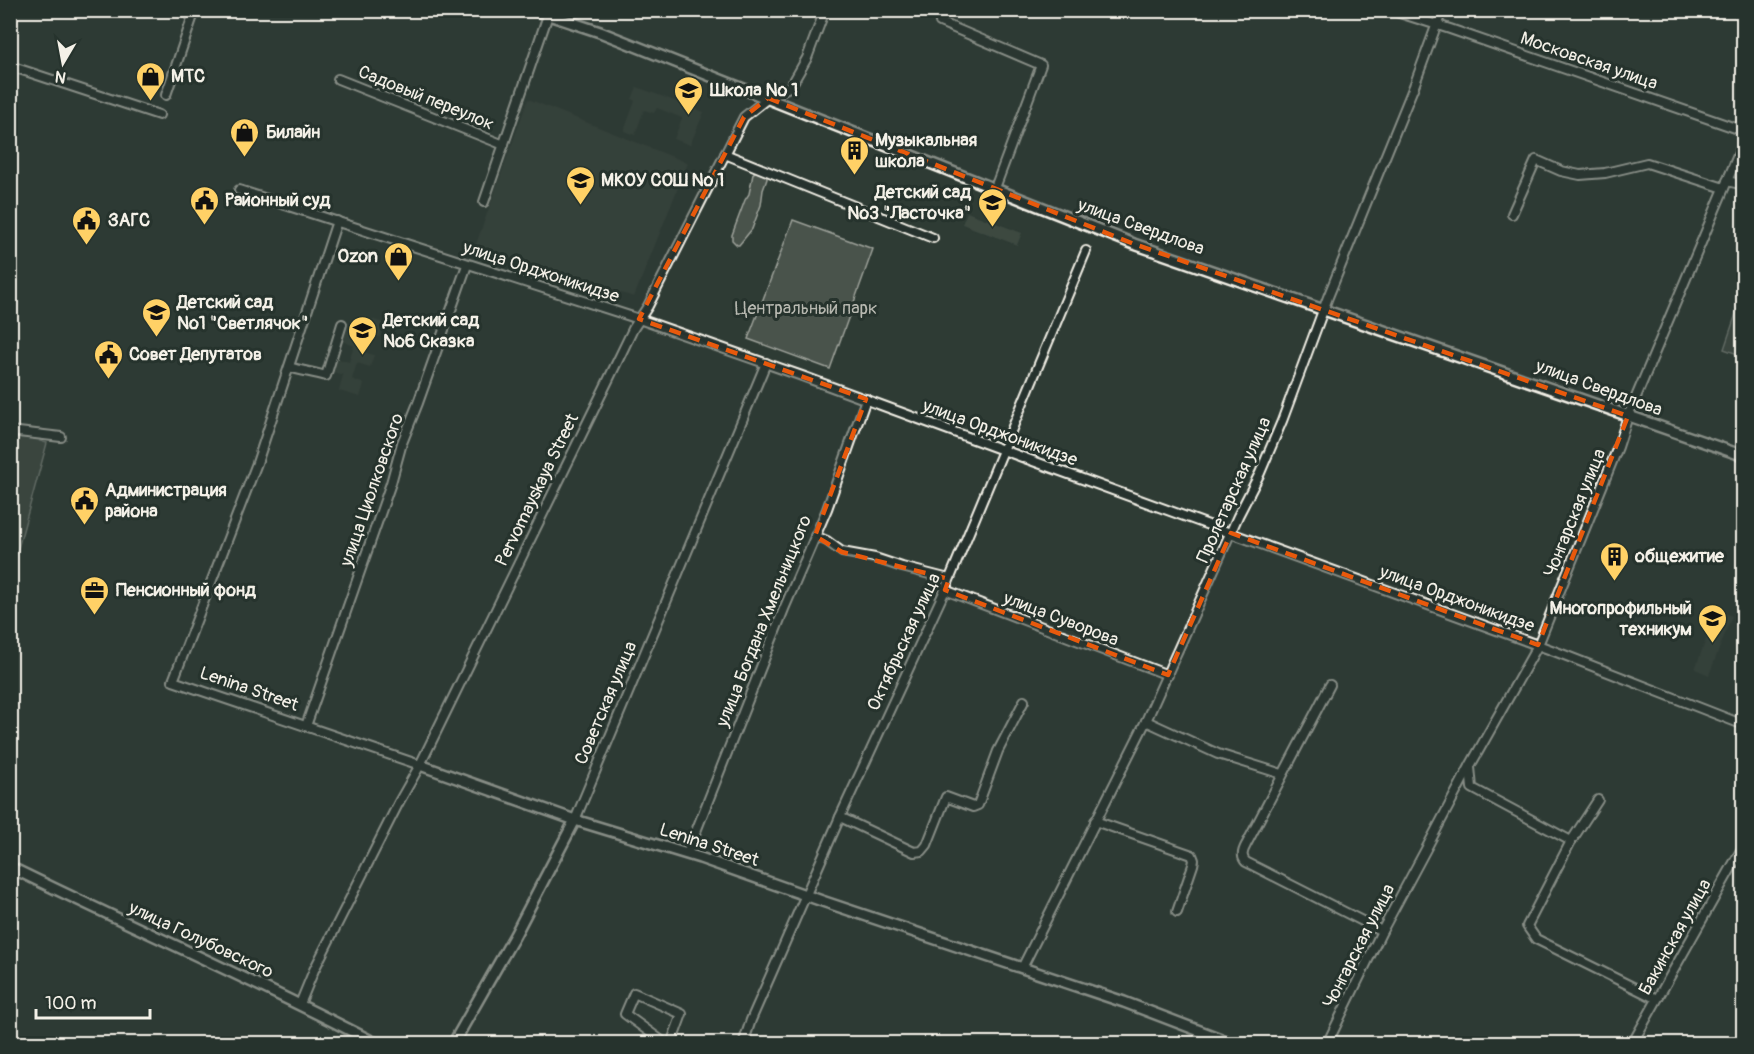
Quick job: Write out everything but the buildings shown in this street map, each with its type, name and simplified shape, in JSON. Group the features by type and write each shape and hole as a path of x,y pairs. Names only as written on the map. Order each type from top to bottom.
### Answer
{"street":[{"path":"166,95 195,10"},
{"name":"улица Свердлова","path":"534,10 600,33 1134,244 1559,390 1743,456"},
{"name":"Pervomayskaya Street","path":"300,1004 314,970 420,765 589,417 744,117 768,99 791,86 807,58 825,10"},
{"name":"Московская улица","path":"1390,10 1743,131"},
{"name":"Пролетарская улица","path":"1022,968 1146,721 1260,473 1442,10"},
{"path":"484,202 548,15"},
{"path":"940,22 1041,65 995,188"},
{"path":"10,66 159,115"},
{"name":"Садовый переулок","path":"338,79 504,145"},
{"name":"Чонгарская улица","path":"1327,1044 1382,931 1538,645 1618,447 1628,416 1743,141"},
{"path":"725,154 933,237"},
{"path":"1512,214 1536,160 1561,171 1580,175 1605,173 1647,164 1725,184 1743,185"},
{"name":"улица Орджоникидзе","path":"239,190 639,319 766,363 1538,645 1743,725"},
{"path":"337,222 289,366 307,373 313,372 326,376 342,324"},
{"name":"Октябрьская улица","path":"743,1044 751,1020 840,817 945,590 1086,251"},
{"name":"улица Циолковского","path":"306,726 391,483 402,443 467,264"},
{"name":"Советская улица","path":"453,1044 515,934 575,820 766,363"},
{"name":"Lenina Street","path":"289,366 257,463 173,681 575,820 687,854 805,896 1124,1002 1234,1044"},
{"name":"улица Богдана Хмельницкого","path":"687,854 775,631 827,509 866,399"},
{"path":"10,431 61,437"},
{"path":"815,536 827,541 842,552 875,558 949,579"},
{"name":"улица Суворова","path":"945,590 1168,675"},
{"path":"1330,685 1244,849 1243,859 1382,931"},
{"path":"840,817 914,852 922,851 927,845 946,797 973,807 978,805 998,751 1024,701"},
{"path":"1146,721 1218,754 1282,774"},
{"path":"1470,766 1472,788 1571,841"},
{"path":"1598,800 1571,841 1527,926 1536,939 1657,999"},
{"path":"1095,821 1192,855 1193,865 1177,912"},
{"name":"Бакинская улица","path":"1632,1044 1741,855 1743,845"},
{"name":"улица Голубовского","path":"10,867 300,1004 377,1044"},
{"path":"666,1044 625,1014 634,993 681,1014 671,1044"}],"highlighted area":[{"path":"768,98 1134,244 1628,416 1538,645 1231,533 1168,675 945,590 949,579 842,552 815,536 866,399 639,319 744,117"}],"shaded area":[{"name":"Школа № 1","path":"637,87 704,112 690,145 674,139 682,118 657,108 654,113 644,110 635,135 624,131 635,101 632,99"},
{"name":"МКОУ СОШ № 1","path":"528,99 688,163 634,297 475,247"},
{"name":"Детский сад №3 \"Ласточка\"","path":"967,212 1022,233 1017,245 962,224"},
{"name":"Детский сад №6 Сказка","path":"362,316 384,323 380,337 366,333 361,351 374,355 370,367 357,363 352,379 364,384 360,397 339,391 343,375 330,371 335,358 349,362 354,346 342,341 346,326 358,330"},
{"name":"Многопрофильный техникум","path":"1717,610 1732,616 1709,675 1695,669"}],"green space":[{"path":"756,170 766,174 767,179 761,205 752,229 737,245 732,240 732,235"},
{"name":"Центральный парк","path":"793,220 873,249 830,369 748,339"},
{"path":"1743,293 1743,356 1724,349"},
{"path":"11,432 46,436 40,441 47,443 11,574"}],"place":[{"name":"МТС","path":"150,102"},
{"name":"Школа № 1","path":"689,116"},
{"name":"Билайн","path":"245,158"},
{"name":"Музыкальная школа","path":"854,176"},
{"name":"МКОУ СОШ № 1","path":"580,206"},
{"name":"Районный суд","path":"204,226"},
{"name":"Детский сад №3 \"Ласточка\"","path":"992,228"},
{"name":"ЗАГС","path":"87,246"},
{"name":"Ozon","path":"399,282"},
{"name":"Детский сад №1 \"Светлячок\"","path":"156,338"},
{"name":"Детский сад №6 Сказка","path":"362,356"},
{"name":"Совет Депутатов","path":"108,380"},
{"name":"Администрация района","path":"84,526"},
{"name":"общежитие","path":"1614,582"},
{"name":"Пенсионный фонд","path":"95,616"},
{"name":"Многопрофильный техникум","path":"1713,644"}]}
